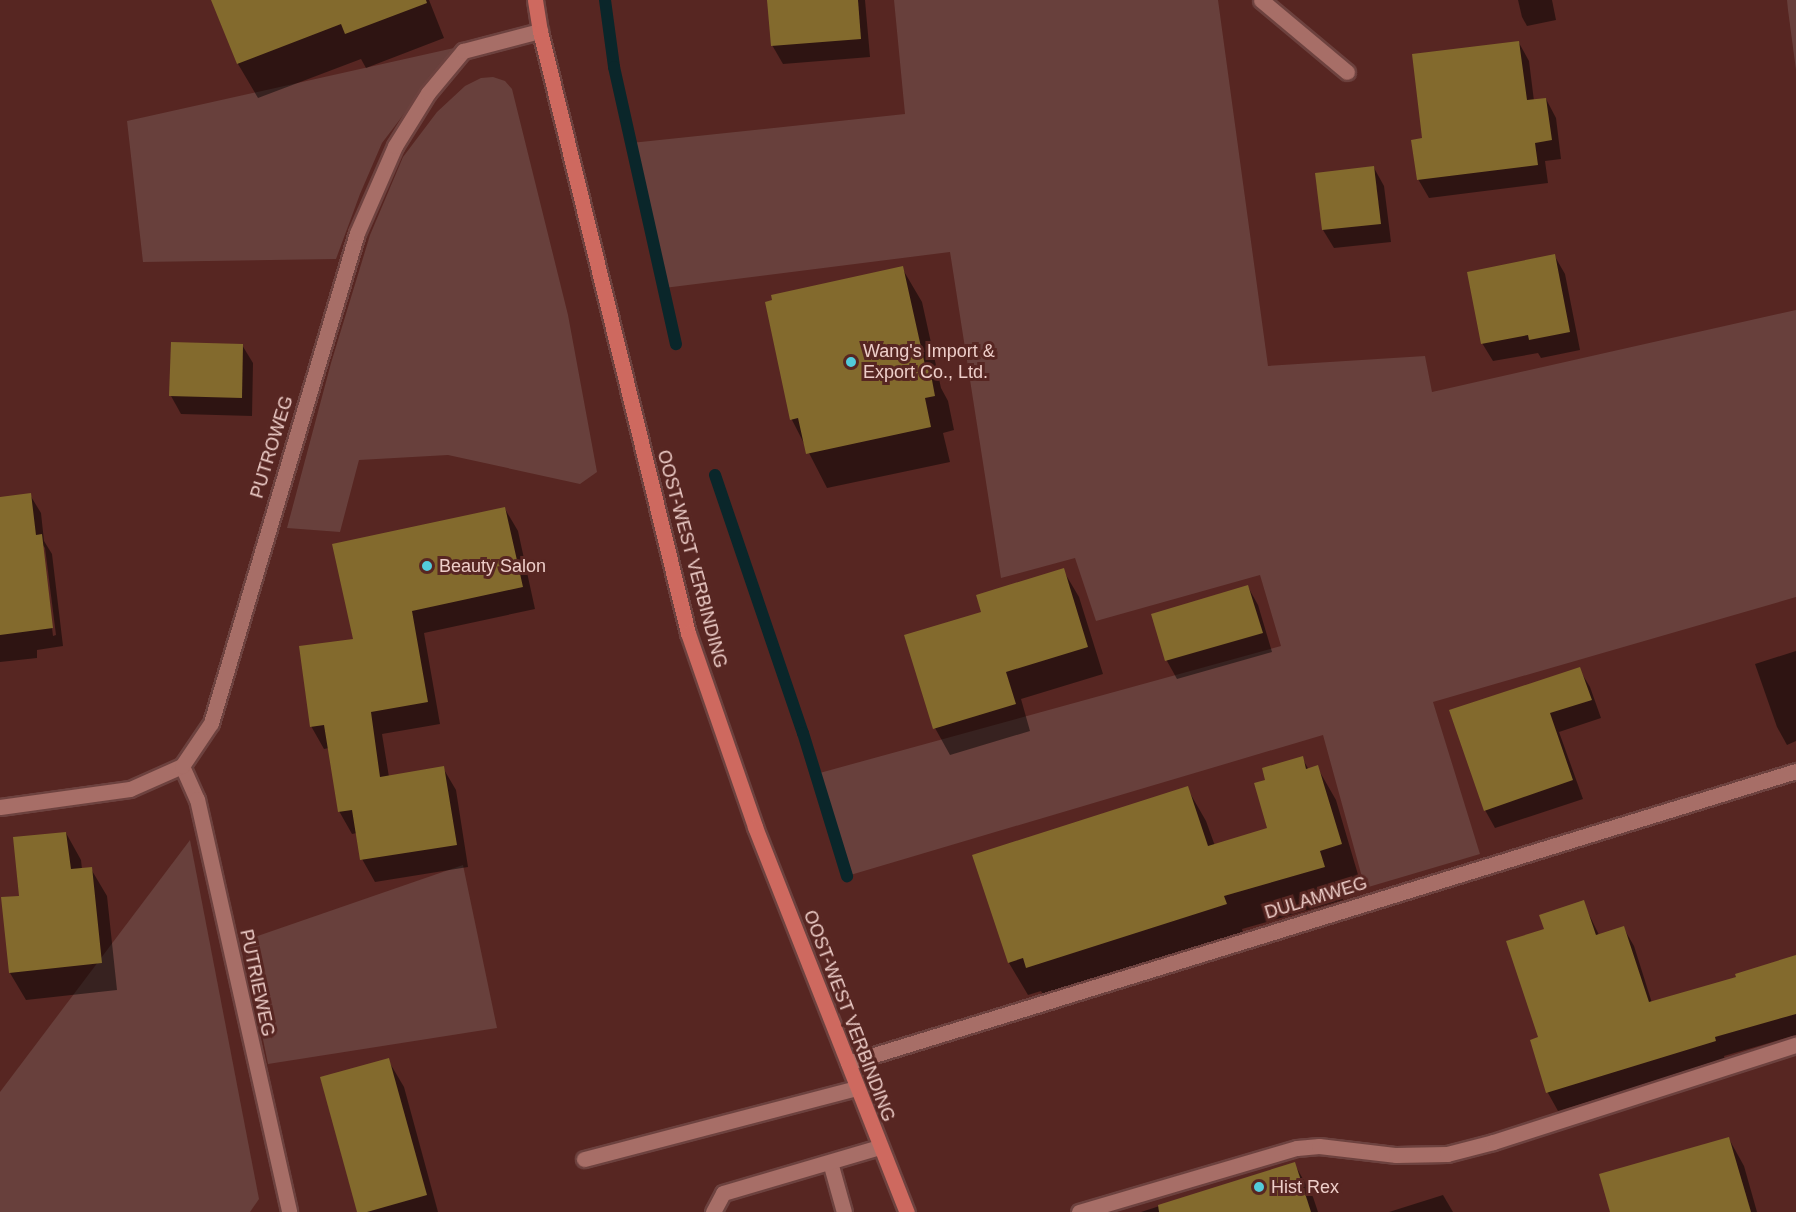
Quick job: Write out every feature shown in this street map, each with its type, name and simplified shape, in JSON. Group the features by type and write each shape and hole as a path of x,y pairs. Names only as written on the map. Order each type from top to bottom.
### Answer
{"main road":[{"name":"OOST-WEST VERBINDING","path":"535,0 540,31 688,633 755,827 879,1147 907,1212"}],"street":[{"path":"1261,0 1347,72"},
{"name":"PUTROWEG","path":"182,766 211,723 357,232 395,146 428,93 464,51 540,31"},
{"path":"0,807 130,789 182,766"},
{"name":"PUTRIEWEG","path":"182,766 197,799 289,1212"},
{"name":"DULAMWEG","path":"848,1064 1796,771"},
{"path":"1079,1212 1297,1148 1319,1146 1396,1155 1447,1154 1493,1142 1796,1045"},
{"path":"584,1159 857,1088"},
{"path":"713,1212 723,1193 879,1147"},
{"path":"830,1162 844,1212"}],"shaded area":[{"path":"894,0 1218,0 1268,366 1425,356 1432,392 1796,310 1796,597 1433,702 1480,854 1365,888 1323,735 847,876 816,774 1281,646 1260,575 1096,621 1075,558 1001,578 950,252 664,288 631,143 905,114"},
{"path":"1787,0 1796,0 1796,70 1788,10"},
{"path":"454,48 382,143 336,259 143,262 127,121"},
{"path":"493,77 505,81 512,89 568,315 597,472 580,484 448,455 359,460 340,532 287,528 331,363 370,235 403,157 437,112 465,86 481,78"},
{"path":"190,840 259,1199 250,1212 0,1212 0,1092"},
{"path":"463,865 497,1028 268,1064 243,941"}],"building":[{"path":"211,0 426,0 427,3 345,34 341,24 237,64"},
{"path":"767,0 858,0 861,39 771,46"},
{"path":"1519,41 1527,100 1546,98 1552,140 1535,143 1538,165 1417,180 1411,140 1422,138 1412,54"},
{"path":"1374,166 1381,224 1322,230 1315,173"},
{"path":"1555,254 1570,332 1529,340 1528,335 1481,344 1467,272"},
{"name":"Wang's Import & Export Co., Ltd.","path":"903,266 925,365 929,364 935,396 925,398 931,427 806,454 798,418 790,420 765,302 772,300 771,295"},
{"path":"171,342 243,344 242,398 169,396"},
{"path":"31,493 36,535 42,534 53,628 0,635 0,497"},
{"path":"505,507 523,587 412,611 428,702 371,712 380,777 444,766 457,845 360,860 352,810 338,812 324,725 310,727 299,646 353,639 332,544"},
{"path":"1064,568 1088,647 1006,672 1016,704 933,729 904,635 981,612 976,595"},
{"path":"1248,585 1263,633 1165,661 1151,614"},
{"path":"1580,667 1592,700 1550,713 1573,780 1484,811 1449,710"},
{"path":"1303,756 1306,769 1318,765 1342,844 1320,851 1325,867 1224,896 1227,904 1026,968 1023,958 1008,963 972,855 1188,786 1208,846 1267,828 1254,783 1265,780 1262,768"},
{"path":"66,832 71,869 92,867 102,963 9,973 1,897 19,896 13,837"},
{"path":"1584,900 1596,935 1624,926 1649,1002 1736,977 1735,974 1796,955 1796,1014 1715,1037 1716,1041 1546,1093 1530,1040 1538,1037 1506,941 1544,929 1539,915"},
{"path":"389,1058 427,1195 367,1212 357,1212 320,1077"},
{"path":"1729,1137 1751,1212 1610,1212 1599,1174"},
{"name":"Hist Rex","path":"1295,1162 1311,1212 1159,1212 1158,1205"}],"waterway":[{"path":"605,0 614,67 676,344"},
{"path":"715,475 803,733 847,876"}],"place":[{"name":"Wang's Import & Export Co., Ltd.","path":"851,362"},
{"name":"Beauty Salon","path":"427,566"},
{"name":"Hist Rex","path":"1259,1187"}]}
